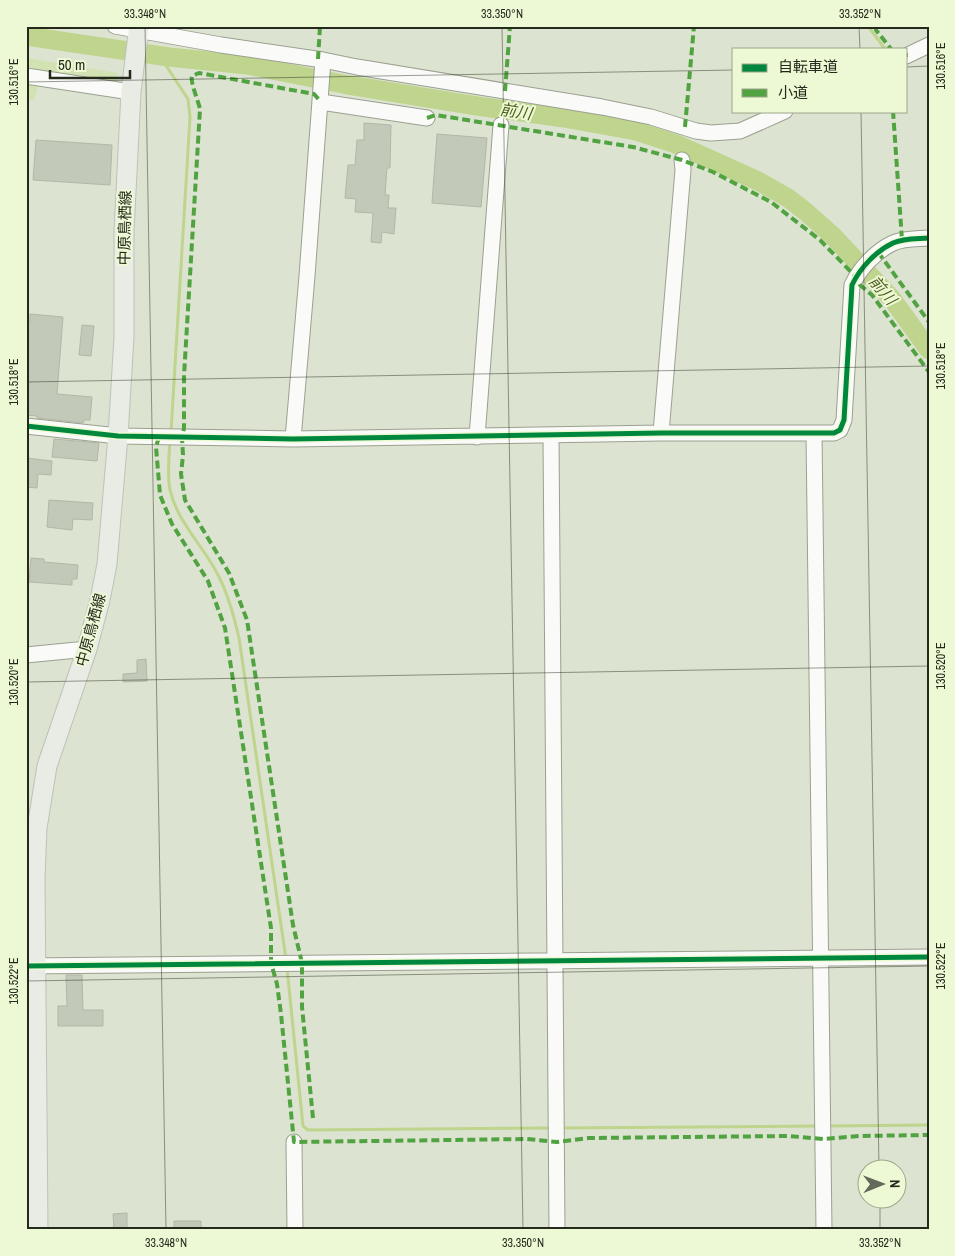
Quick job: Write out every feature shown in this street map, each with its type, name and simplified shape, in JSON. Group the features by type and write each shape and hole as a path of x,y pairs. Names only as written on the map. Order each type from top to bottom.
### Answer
{"main road":[{"name":"中原鳥栖線","path":"38,1230 32,1206 31,966 37,828 47,766 87,649 107,564 124,337 124,232 132,74 138,31"}],"street":[{"path":"115,26 322,65 357,67 602,107 651,117 696,131 711,133 740,131 784,112"},
{"path":"908,55 929,46"},
{"path":"293,439 322,65"},
{"path":"26,76 131,92"},
{"path":"321,97 427,118"},
{"path":"477,437 501,126"},
{"path":"661,433 683,170 682,160"},
{"path":"26,426 118,436 293,439 661,433 834,433 840,430 844,420 852,285 856,277 875,255 893,243 902,240 929,238"},
{"path":"814,433 824,1230"},
{"path":"550,435 557,1230"},
{"path":"26,655 87,649"},
{"path":"31,966 929,956"},
{"path":"294,1142 294,1230"}],"green space":[{"path":"26,58 118,73 115,88 26,73"},
{"path":"26,79 39,82 34,100 26,99"}],"building":[{"path":"364,123 391,125 390,168 387,168 385,195 389,195 388,208 396,208 394,234 382,232 381,243 371,242 373,213 355,212 356,199 345,198 348,165 355,165 357,140 364,140"},
{"path":"437,134 487,138 481,207 432,203"},
{"path":"36,140 112,145 110,185 33,180"},
{"path":"30,314 63,317 57,394 92,397 90,420 84,420 83,423 26,415 26,323 30,323"},
{"path":"82,325 94,326 91,356 79,355"},
{"path":"54,439 99,443 97,461 52,457"},
{"path":"26,458 52,461 51,475 38,474 37,488 26,487"},
{"path":"49,500 93,503 92,520 73,519 72,530 47,527"},
{"path":"31,558 44,559 44,562 78,565 77,579 72,579 72,585 29,582"},
{"path":"146,659 147,681 123,682 123,674 137,673 137,660"},
{"path":"66,975 82,975 83,1010 103,1010 103,1026 58,1026 58,1006 67,1006"},
{"path":"127,1213 127,1230 114,1230 113,1214"},
{"path":"174,1221 201,1221 201,1229 174,1230"}],"waterway":[{"path":"868,26 884,48"},
{"name":"前川","path":"26,36 169,57 247,65 348,85 636,131 676,144 758,181 788,198 805,211 832,235 892,299 929,350"},
{"path":"145,54 165,64 188,99 190,117 171,432"},
{"path":"170,440 168,465 173,501 184,523 221,581 239,638 286,959"},
{"path":"287,968 303,1126 308,1130 551,1128"},
{"path":"827,1126 929,1125"},
{"path":"559,1128 818,1126"}],"marked path":[{"path":"318,59 320,26"},
{"path":"505,91 510,26"},
{"path":"685,127 694,26"},
{"path":"876,26 876,30 890,48"},
{"path":"313,1118 302,1007 302,963 293,925 247,620 229,573 185,500 181,474 184,428 184,376 200,109 193,87 192,76 199,73 314,94 321,102"},
{"path":"893,112 902,240"},
{"path":"427,118 436,115 633,147 682,160 713,172 771,202 820,240 856,277 860,285 872,295 929,372"},
{"path":"878,252 929,322"},
{"path":"159,437 156,447 160,495 172,524 208,581 225,628 271,928 271,963 277,984 281,1014 294,1142 527,1139 557,1142 589,1138 789,1136 823,1139 860,1136 929,1135"}],"cycle path":[{"path":"26,426 118,436 293,439 661,433 834,433 840,430 844,420 852,285 859,272 887,246 902,240 929,238"},
{"path":"26,966 929,957"}]}
